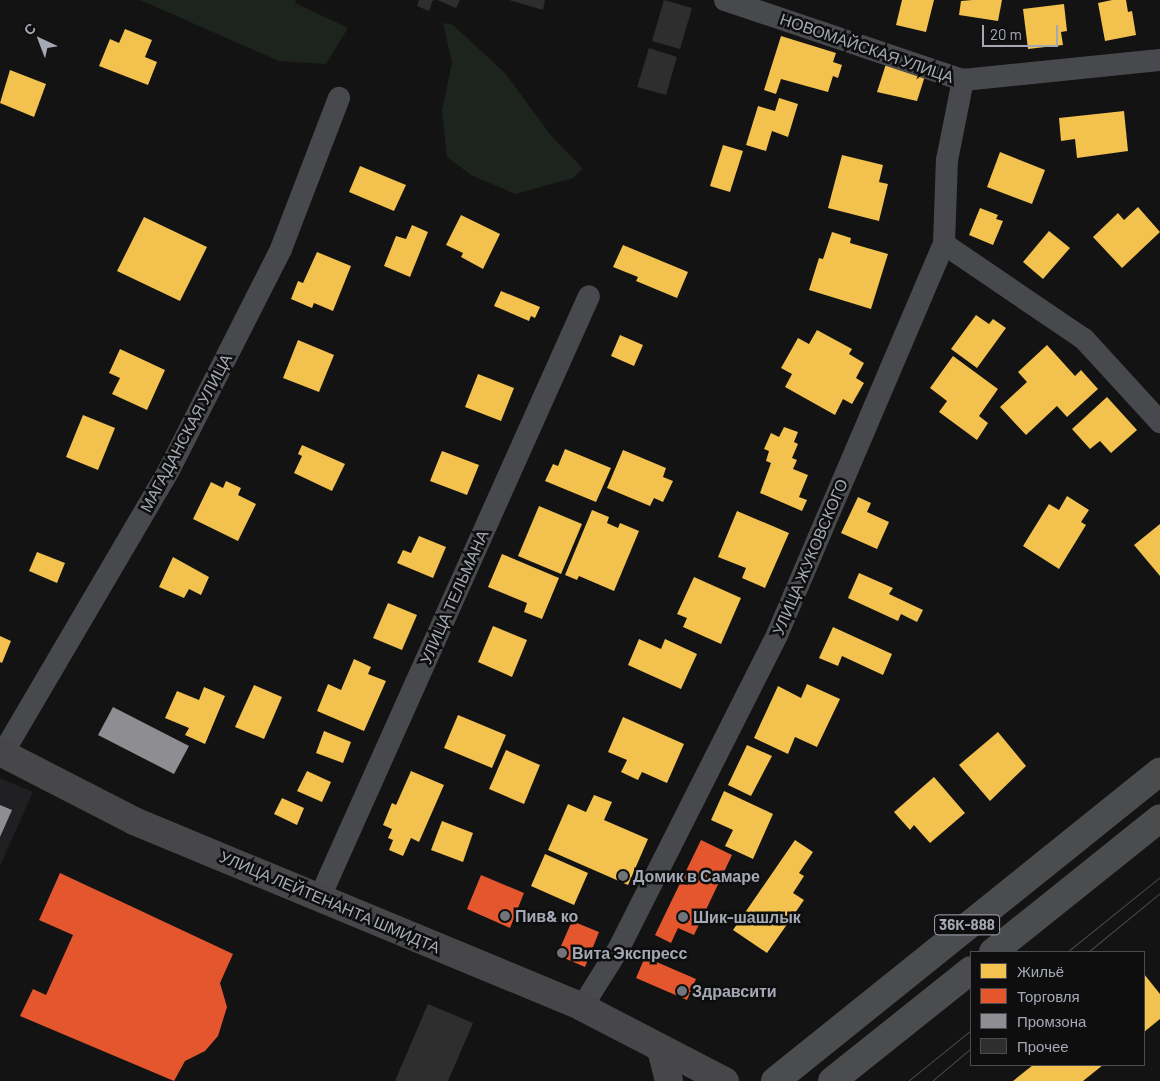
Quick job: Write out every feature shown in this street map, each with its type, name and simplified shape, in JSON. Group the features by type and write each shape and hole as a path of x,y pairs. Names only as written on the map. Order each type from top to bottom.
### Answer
{"main road":[{"name":"36К-888","path":"775,1081 1160,771"},
{"path":"994,951 1160,818"},
{"path":"832,1081 970,971"}],"street":[{"name":"НОВОМАЙСКАЯ УЛИЦА","path":"725,0 964,80 1160,60"},
{"name":"УЛИЦА ЖУКОВСКОГО","path":"582,1007 619,948 777,635 944,244 947,160 964,80"},
{"name":"МАГАДАНСКАЯ УЛИЦА","path":"1,753 169,470 280,249 339,98"},
{"path":"944,244 1084,339 1160,422"},
{"name":"УЛИЦА ТЕЛЬМАНА","path":"320,897 589,296"},
{"name":"УЛИЦА ЛЕЙТЕНАНТА ШМИДТА","path":"1,753 134,821 582,1007 725,1081"},
{"path":"661,1049 669,1081"}],"shaded area":[{"path":"140,0 296,0 295,3 348,28 326,64 279,61"},
{"path":"443,23 453,25 505,73 549,133 583,169 573,178 515,194 471,175 447,157 442,111 452,62"},
{"path":"0,778 33,792 0,866"}],"building: Жильё":[{"path":"902,0 934,0 926,32 896,25"},
{"path":"1002,0 998,21 959,15 961,1"},
{"path":"1126,0 1128,12 1132,11 1136,35 1105,41 1098,3"},
{"path":"1064,4 1067,31 1061,32 1063,45 1028,49 1023,9"},
{"path":"125,29 152,40 145,57 157,62 148,85 99,66 110,39 119,43"},
{"path":"781,36 836,53 833,62 842,65 838,78 833,76 828,92 781,79 776,94 764,90"},
{"path":"886,64 925,76 917,101 877,92"},
{"path":"10,70 46,84 34,117 0,103"},
{"path":"779,98 798,104 788,137 772,131 766,151 746,145 758,106 775,111"},
{"path":"1124,111 1128,151 1077,158 1075,139 1061,141 1059,118"},
{"path":"723,145 743,151 730,192 710,186"},
{"path":"1000,152 1045,170 1032,204 987,187"},
{"path":"842,155 883,165 879,182 888,184 879,221 828,208"},
{"path":"360,166 406,185 394,211 349,192"},
{"path":"1138,207 1160,232 1122,268 1093,237 1118,213 1124,220"},
{"path":"980,208 998,215 996,219 1003,221 993,245 969,235"},
{"path":"461,215 500,234 483,269 461,257 463,253 446,245"},
{"path":"144,217 207,247 180,301 117,271"},
{"path":"412,225 428,232 410,277 384,266 396,236 406,239"},
{"path":"1049,231 1070,248 1043,279 1023,262"},
{"path":"832,232 851,238 850,243 888,254 871,309 809,290 819,258 823,259"},
{"path":"623,245 688,272 677,298 636,281 638,277 613,267"},
{"path":"317,252 351,266 333,311 314,303 312,308 291,299 298,281 303,283"},
{"path":"501,291 540,307 535,318 531,316 529,321 494,306"},
{"path":"976,315 989,324 993,319 1006,328 977,368 951,349"},
{"path":"817,330 852,349 849,354 864,363 856,378 864,383 852,404 843,399 835,415 785,387 792,374 781,368 798,338 809,344"},
{"path":"620,335 643,345 634,366 611,356"},
{"path":"298,340 334,355 319,392 283,378"},
{"path":"1047,345 1075,376 1081,370 1098,389 1067,417 1057,406 1026,435 1000,407 1027,382 1018,372"},
{"path":"120,349 165,370 147,410 112,394 120,378 109,373"},
{"path":"953,356 998,389 979,416 988,423 977,440 939,412 947,401 930,388"},
{"path":"478,374 514,388 501,421 465,407"},
{"path":"1107,397 1137,430 1111,453 1100,441 1090,449 1072,429"},
{"path":"83,415 115,428 98,470 66,457"},
{"path":"784,427 798,432 794,442 798,444 792,458 797,460 793,469 808,475 799,497 807,500 802,511 760,493 771,463 766,461 769,451 764,449 771,433 779,437"},
{"path":"302,445 345,464 332,491 294,473 302,456 298,454"},
{"path":"565,449 611,468 596,502 545,481 553,464 558,466"},
{"path":"623,450 666,468 663,477 673,481 663,502 654,498 650,506 607,488"},
{"path":"442,451 479,465 467,495 430,481"},
{"path":"226,481 241,488 238,495 256,504 238,541 193,519 211,482 223,488"},
{"path":"1067,496 1089,510 1081,522 1086,525 1059,569 1023,546 1049,504 1059,510"},
{"path":"858,497 871,503 867,512 889,522 877,549 841,533"},
{"path":"539,506 582,524 561,574 518,556"},
{"path":"592,510 609,517 607,523 618,528 620,523 639,531 614,591 579,576 577,580 565,575"},
{"path":"737,511 789,533 765,588 742,578 746,568 718,557"},
{"path":"1160,524 1160,576 1134,545"},
{"path":"419,536 446,547 433,578 397,563 403,550 411,553"},
{"path":"37,552 65,563 57,583 29,571"},
{"path":"502,554 559,578 542,619 524,612 527,603 488,587"},
{"path":"173,557 209,577 201,595 189,589 184,598 159,587"},
{"path":"859,573 893,588 889,594 923,610 917,622 901,614 898,621 848,598"},
{"path":"694,577 741,598 721,644 683,627 687,618 677,614"},
{"path":"388,603 417,615 402,650 373,638"},
{"path":"493,626 527,640 512,677 478,662"},
{"path":"833,627 892,654 883,675 842,656 838,666 819,658"},
{"path":"0,636 11,641 2,663 0,662"},
{"path":"639,639 661,649 665,639 697,654 681,689 628,665"},
{"path":"354,659 371,667 368,674 386,681 364,731 317,711 328,684 341,690"},
{"path":"807,684 840,699 817,747 795,737 788,754 754,738 778,686 801,698"},
{"path":"254,685 282,697 264,739 235,727"},
{"path":"204,687 225,696 205,744 185,735 189,728 165,718 177,691 199,700"},
{"path":"458,715 506,735 492,768 444,748"},
{"path":"623,717 684,744 667,783 642,772 638,780 621,772 627,760 608,752"},
{"path":"324,731 351,742 343,763 316,753"},
{"path":"998,732 1026,766 990,801 959,765"},
{"path":"747,745 772,756 751,796 728,785"},
{"path":"506,750 540,765 524,804 489,789"},
{"path":"307,771 331,782 322,802 297,791"},
{"path":"411,771 444,785 419,842 411,838 403,856 389,850 393,840 388,838 392,829 383,825 392,803 396,805"},
{"path":"934,777 965,813 930,843 914,825 910,830 894,812"},
{"path":"724,791 773,814 753,859 725,846 733,830 711,820"},
{"path":"594,795 612,802 604,820 648,839 628,885 548,850 568,804 586,812"},
{"path":"282,798 304,808 297,825 274,814"},
{"path":"442,821 473,833 463,862 431,850"},
{"path":"795,840 813,852 799,873 804,876 793,893 804,900 767,953 733,930"},
{"path":"545,854 588,873 574,905 531,886"},
{"path":"1145,975 1160,994 1160,1019 1145,1031"},
{"path":"1032,1066 1102,1066 1083,1081 1013,1081"}],"building: Торговля":[{"path":"701,840 732,855 694,935 678,928 671,943 655,935"},
{"path":"60,873 233,954 220,983 227,1007 218,1036 205,1051 185,1061 174,1081 20,1016 33,989 46,995 73,935 39,920"},
{"path":"481,875 524,893 510,928 467,909"},
{"path":"572,921 599,932 585,967 557,955"},
{"path":"645,957 696,979 687,1000 636,978"}],"building: Промзона":[{"path":"113,707 189,746 174,774 98,735"},
{"path":"0,805 12,810 0,837"}],"building: Прочее":[{"path":"419,0 433,0 429,11 417,6"},
{"path":"437,0 460,0 456,8"},
{"path":"509,0 545,0 543,10"},
{"path":"664,0 692,8 680,49 652,41"},
{"path":"649,48 677,57 666,95 637,87"},
{"path":"428,1004 473,1023 448,1081 395,1081"}],"tram line":[{"path":"1068,951 1160,877"},
{"path":"1089,951 1160,893"},
{"path":"908,1081 970,1031"},
{"path":"932,1081 970,1049"}],"place":[{"name":"Домик в Самаре","path":"623,876"},
{"name":"Пив& ко","path":"505,916"},
{"name":"Шик-шашлык","path":"683,917"},
{"name":"Вита Экспресс","path":"562,953"},
{"name":"Здравсити","path":"682,991"}]}
